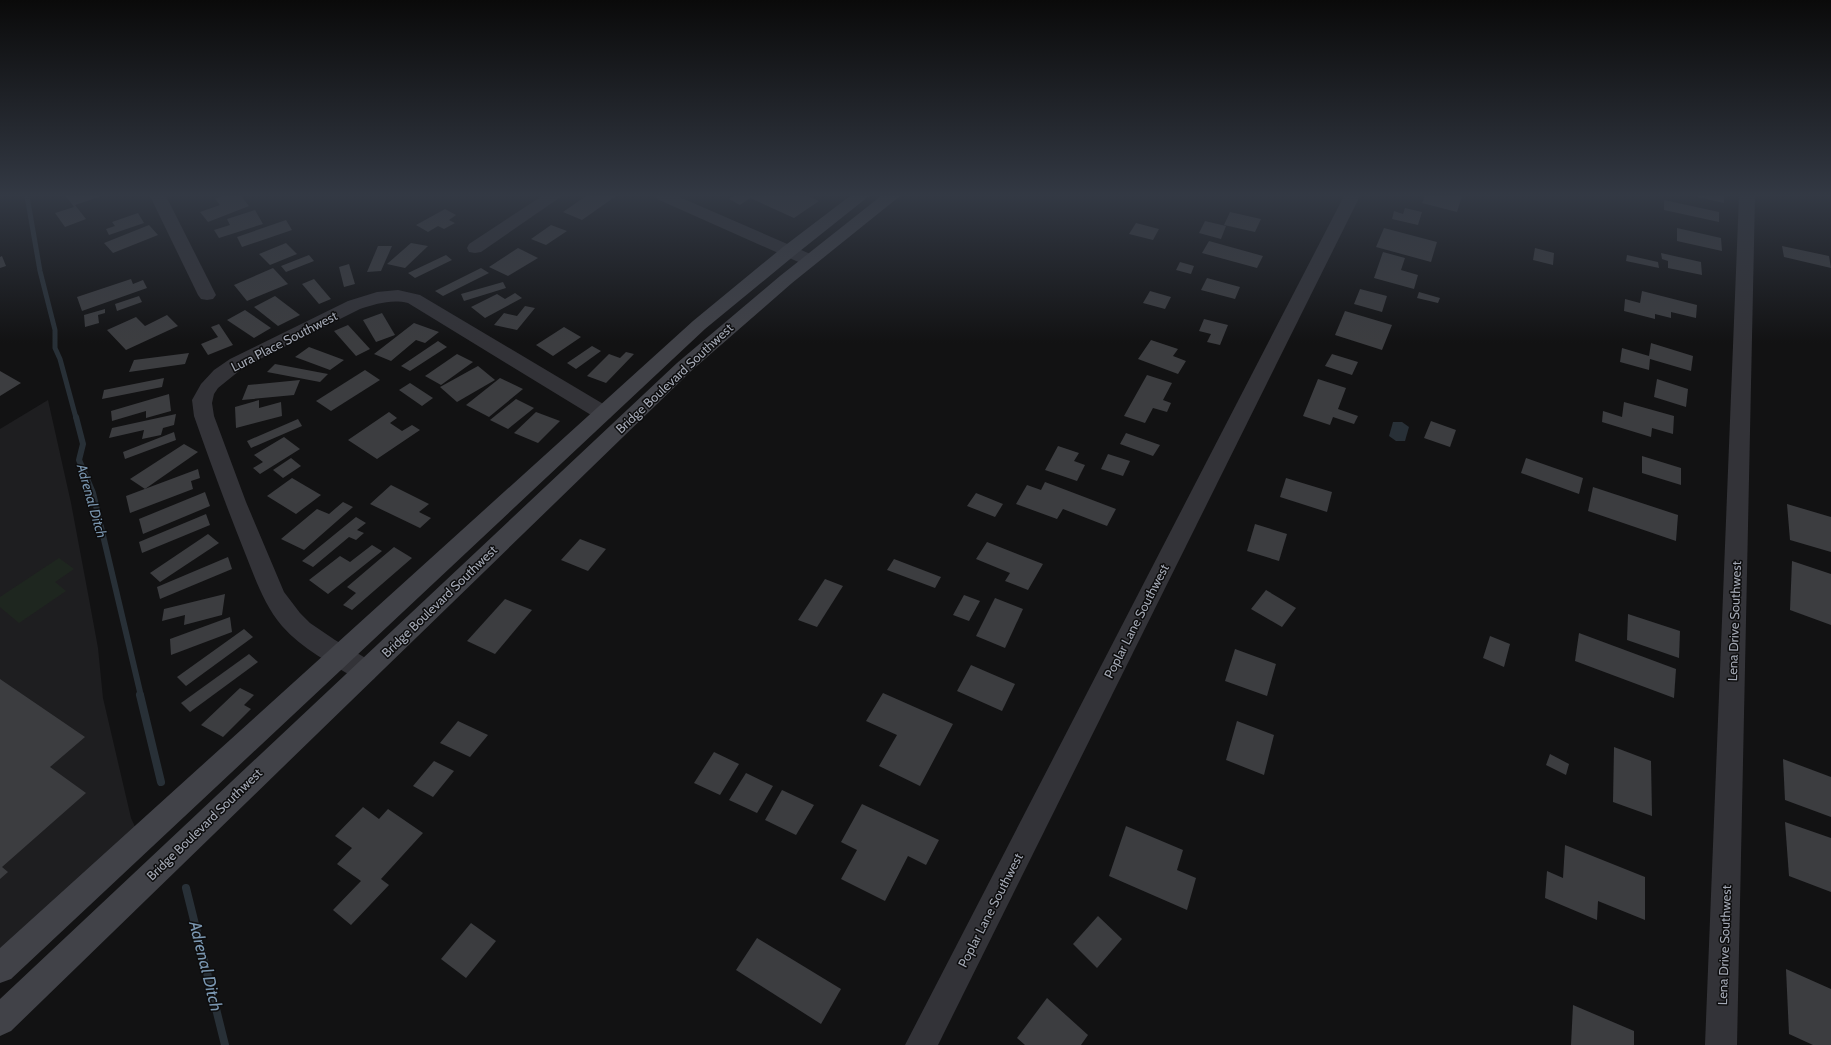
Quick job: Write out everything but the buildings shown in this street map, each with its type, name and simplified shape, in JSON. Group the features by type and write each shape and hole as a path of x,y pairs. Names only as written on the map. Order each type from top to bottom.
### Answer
{"main road":[{"name":"Bridge Boulevard Southwest","path":"0,968 699,325 797,245"},
{"name":"Bridge Boulevard Southwest","path":"0,1020 684,368 760,300 829,245"}],"street":[{"path":"182,245 207,295"},
{"path":"475,248 480,245"},
{"path":"775,245 809,260"},
{"name":"Poplar Lane Southwest","path":"921,1045 1327,245"},
{"name":"Lena Drive Southwest","path":"1721,1045 1746,245"},
{"name":"Lura Place Southwest","path":"365,671 302,631 290,621 280,608 274,596 235,502 204,416 202,401 208,388 219,375 236,363 354,305 378,298 398,295 414,299 602,413"}],"shaded area":[{"path":"48,400 71,503 89,599 98,648 103,698 131,818 136,829 0,950 0,429"},
{"path":"1393,422 1402,422 1409,427 1405,441 1396,441 1389,436"},
{"path":"59,558 74,569 55,582 66,591 19,623 0,607 0,597"}],"waterway":[{"name":"Adrenal Ditch","path":"35,245 40,271 55,330 55,348 60,359 76,418"},
{"name":"Adrenal Ditch","path":"76,417 83,444 79,460 93,493 141,696"},
{"name":"Adrenal Ditch","path":"140,695 161,782"},
{"name":"Adrenal Ditch","path":"186,888 225,1045"}]}
